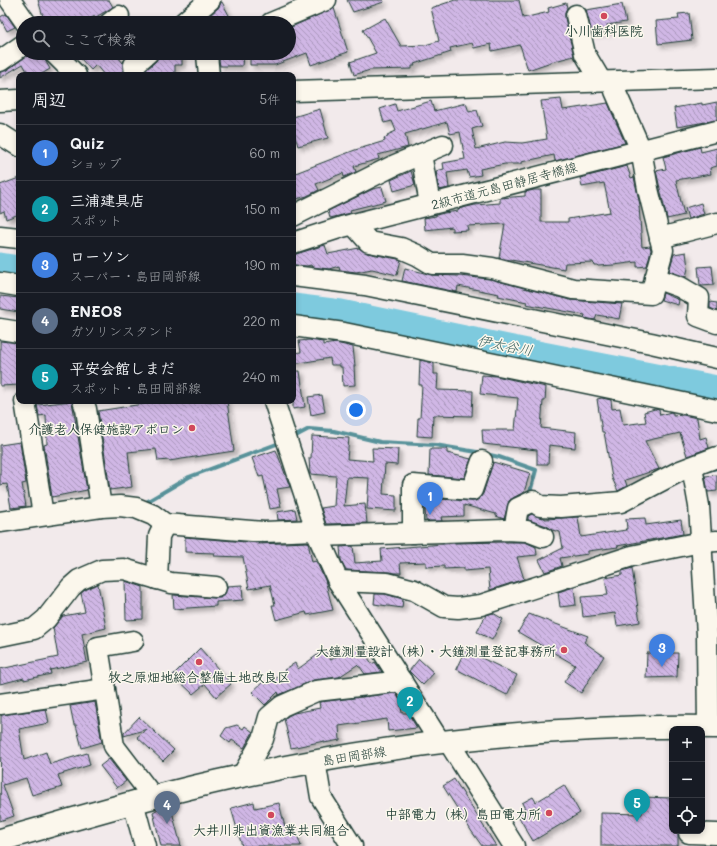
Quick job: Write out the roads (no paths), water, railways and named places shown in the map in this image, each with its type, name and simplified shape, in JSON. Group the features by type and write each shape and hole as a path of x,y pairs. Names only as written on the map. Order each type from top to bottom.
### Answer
{"main road":[{"name":"島田岡部線","path":"0,840 143,800 242,776 316,761 444,742 589,729 669,728"}],"street":[{"path":"10,0 21,16"},
{"path":"191,16 210,0"},
{"path":"288,16 326,0"},
{"path":"296,218 348,226 369,242 400,248 417,255 432,264 462,264 492,268 573,289 650,294 663,250 648,189 641,150 608,86 586,54 576,15"},
{"path":"0,61 16,50"},
{"path":"66,60 74,72"},
{"path":"135,72 134,65 140,60"},
{"path":"208,60 209,72"},
{"path":"296,91 608,86 717,78"},
{"path":"0,101 16,100"},
{"name":"2級市道元島田静居寺橋線","path":"296,242 348,226 430,204 717,131"},
{"path":"0,134 16,144"},
{"path":"296,216 395,165 443,145"},
{"path":"421,154 430,204"},
{"path":"660,238 717,223"},
{"path":"0,236 16,238"},
{"path":"296,276 365,285 650,342 717,358"},
{"path":"655,278 680,287 699,298 698,316 717,323"},
{"path":"0,283 16,286"},
{"path":"296,326 344,333 716,414"},
{"path":"0,330 16,332"},
{"path":"28,404 43,516"},
{"path":"84,404 101,507"},
{"path":"275,404 317,533 338,581 402,681 514,846"},
{"path":"514,530 518,508 533,501 540,506 561,507 621,502 680,471 717,457"},
{"path":"413,533 413,485 472,490 482,461"},
{"path":"692,467 699,506 709,542 707,635 701,726"},
{"path":"0,522 101,507 120,506 136,508 152,515 165,524 264,532 413,533 514,530 526,531 543,538"},
{"path":"157,579 159,536 165,524"},
{"path":"338,581 387,583 414,590 444,607 458,608 481,605 632,556 709,542"},
{"path":"0,636 34,629 46,619 71,587 79,580 102,570 124,569 171,583 216,587"},
{"path":"133,641 98,647 114,746 143,800 145,846"},
{"path":"242,776 263,739 269,717 282,706 316,691 402,681"},
{"path":"0,704 105,689"},
{"path":"316,761 321,797 352,846"},
{"path":"689,837 717,834"}],"waterway":[{"name":"伊太谷川","path":"0,265 16,268"},
{"name":"伊太谷川","path":"296,306 341,312 532,352 717,388"},
{"path":"292,438 309,429 334,431 380,442 435,445 499,457 536,470 529,496"},
{"path":"143,504 189,477 282,442"},
{"path":"709,470 717,468"}],"place":[{"name":"小川歯科医院","path":"604,16"},
{"name":"介護老人保健施設アポロン","path":"192,428"},
{"name":"Quiz","path":"430,515"},
{"name":"大鐘測量設計（株）・大鐘測量登記事務所","path":"564,650"},
{"name":"牧之原畑地総合整備土地改良区","path":"199,662"},
{"name":"ローソン","path":"662,667"},
{"name":"三浦建具店","path":"410,720"},
{"name":"中部電力（株）島田電力所","path":"549,813"},
{"name":"大井川非出資漁業共同組合","path":"271,815"},
{"name":"平安会館しまだ","path":"637,822"},
{"name":"ENEOS","path":"167,824"}]}
